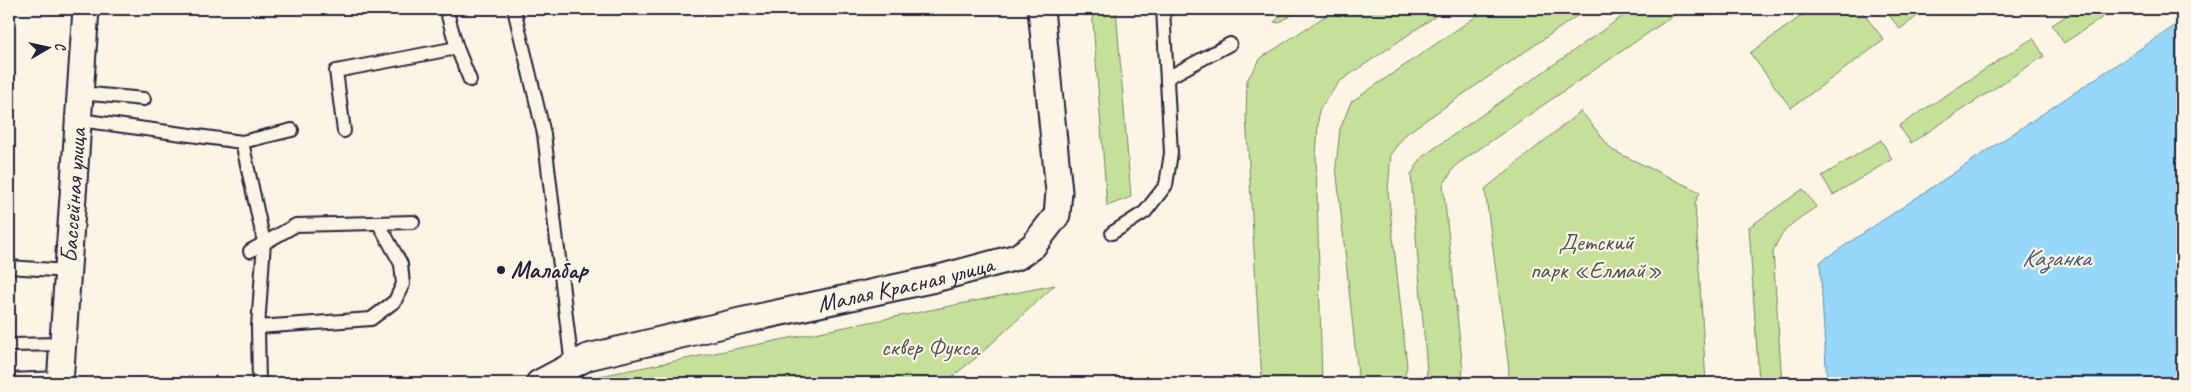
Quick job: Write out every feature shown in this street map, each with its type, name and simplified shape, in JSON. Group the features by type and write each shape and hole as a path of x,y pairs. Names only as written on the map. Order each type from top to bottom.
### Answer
{"street":[{"name":"Бассейная улица","path":"60,381 86,9"},
{"name":"Малая Красная улица","path":"538,383 588,358 935,279 1017,257 1033,246 1057,216 1059,192 1041,9"}],"lane":[{"path":"446,9 457,48 470,80"},
{"path":"514,9 544,134 572,366"},
{"path":"1112,233 1145,212 1166,184 1170,153 1163,9"},
{"path":"1167,78 1230,44"},
{"path":"344,131 336,71 457,48"},
{"path":"80,93 144,99"},
{"path":"78,120 242,142 292,130"},
{"path":"242,142 264,242 258,328 258,383"},
{"path":"250,251 296,225 350,222 379,224 413,222"},
{"path":"258,328 371,319 395,301 403,284 400,264 379,224"},
{"path":"9,267 68,270"},
{"path":"9,346 63,344"},
{"path":"9,380 60,381"}],"green space":[{"path":"1092,9 1116,9 1131,197 1107,206"},
{"path":"1288,9 1300,9 1279,23 1274,22"},
{"path":"1336,9 1446,9 1339,82 1319,110 1316,157 1322,383 1262,383 1246,116 1247,80 1261,58"},
{"path":"1487,9 1587,9 1407,133 1391,153 1388,191 1407,366 1403,383 1354,383 1358,375 1336,166 1340,129 1351,102"},
{"path":"1633,9 1683,9 1456,165 1443,185 1463,370 1461,383 1425,383 1427,371 1411,175 1422,157"},
{"path":"1811,9 1860,9 1884,40 1791,108 1750,53"},
{"path":"1884,9 1927,9 1900,29"},
{"path":"2077,9 2115,9 2064,43 2052,25"},
{"path":"2033,38 2044,56 1911,143 1899,126"},
{"name":"Детский парк «Елмай»","path":"1581,111 1612,150 1700,192 1695,203 1706,383 1507,383 1509,369 1485,189"},
{"path":"1881,140 1892,159 1833,195 1822,176"},
{"path":"1803,189 1816,207 1785,230 1773,252 1782,383 1759,383 1749,227"},
{"name":"cквер Фукса","path":"1055,285 977,357 944,383 579,383 585,379"}],"water":[{"name":"Казанка","path":"2182,21 2182,383 1827,383 1820,262"}],"place":[{"name":"Малабар","path":"501,270"}]}
